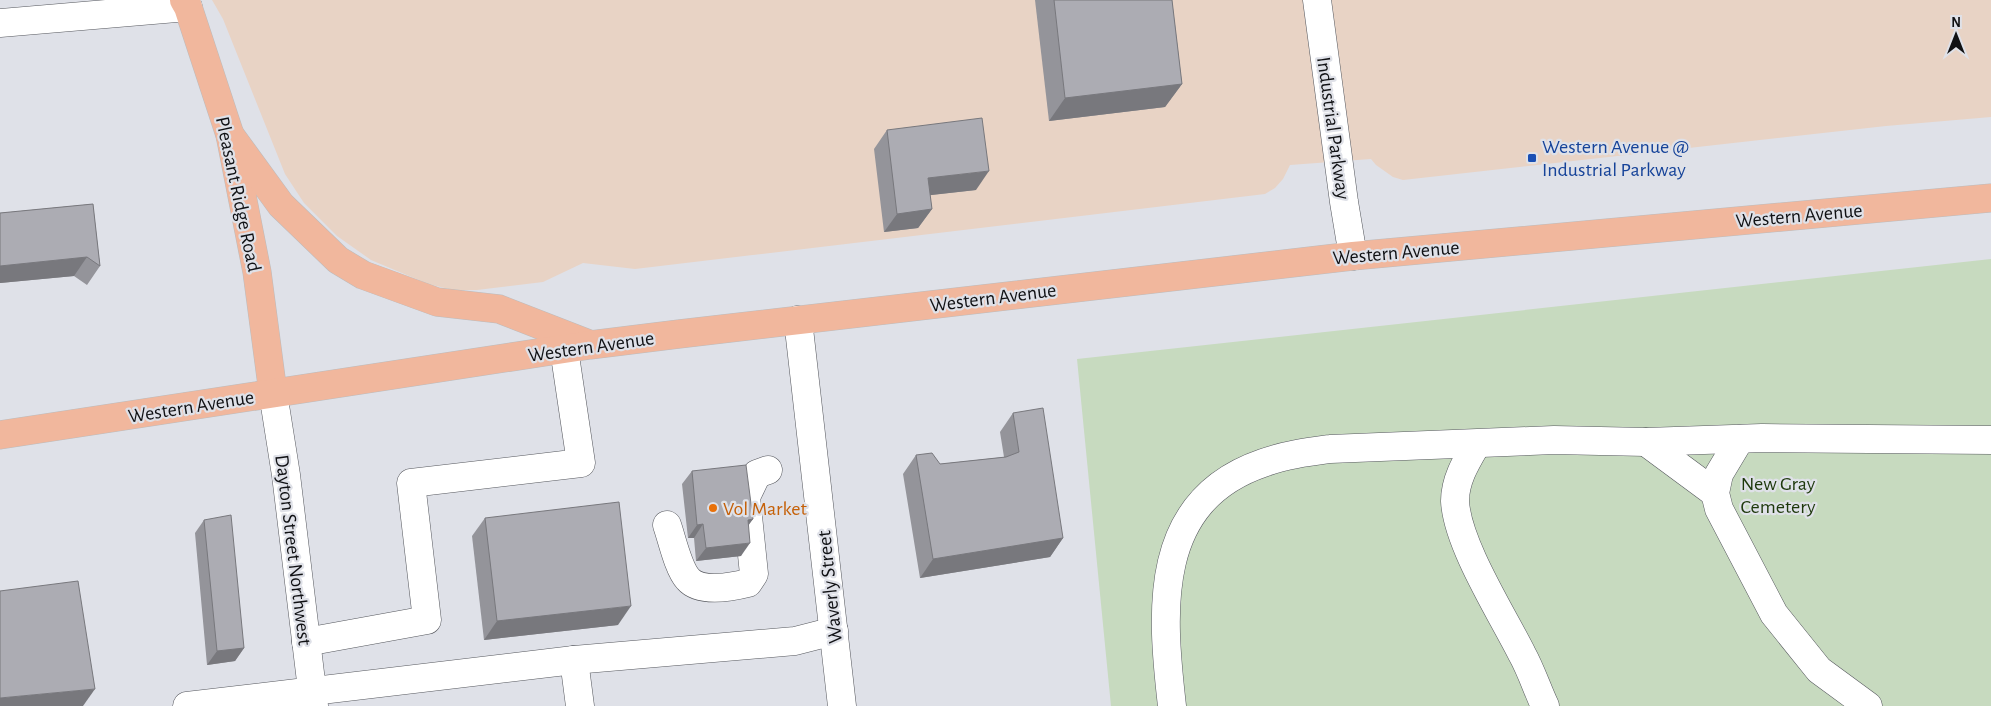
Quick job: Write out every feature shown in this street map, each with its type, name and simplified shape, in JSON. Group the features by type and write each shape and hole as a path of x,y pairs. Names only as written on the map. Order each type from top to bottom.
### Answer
{"main road":[{"name":"Pleasant Ridge Road","path":"186,3 230,135 257,272 273,393"},
{"path":"230,135 281,206 338,260 363,275 437,302 499,309 577,347"},
{"name":"Western Avenue","path":"0,435 577,347 798,320 1353,256 1991,198"}],"street":[{"name":"Industrial Parkway","path":"1317,0 1353,256"},
{"path":"0,22 186,3"},
{"name":"Waverly Street","path":"798,320 842,706"},
{"path":"306,642 427,620 411,483 581,463 577,347"},
{"name":"Dayton Street Northwest","path":"273,393 286,476 313,698"},
{"path":"1740,439 1719,474 1715,493 1719,510 1774,614 1819,670 1868,706"},
{"path":"1172,706 1166,602 1169,574 1176,545 1187,521 1218,486 1241,472 1263,462 1298,453 1330,449 1476,445 1554,440 1646,442 1740,439 1991,440"},
{"path":"1646,442 1715,493"},
{"path":"1476,445 1464,464 1457,483 1455,500 1458,520 1469,550 1523,655 1545,706"},
{"path":"667,525 681,568 688,580 698,586 715,588 733,587 748,583 754,574 746,496 757,474 768,470"},
{"path":"187,706 313,698 574,660 795,641 834,631"},
{"path":"574,660 580,706"}],"shaded area":[{"path":"212,0 1991,0 1991,117 1886,126 1403,180 1393,177 1371,159 1290,165 1283,179 1275,188 1265,194 635,269 583,263 543,282 477,290 453,290 428,284 371,260 337,236 304,203 285,174 223,19"}],"green space":[{"name":"New Gray Cemetery","path":"1991,259 1991,706 1111,706 1077,359"}],"building":[{"path":"1054,0 1172,0 1182,84 1065,98"},
{"path":"982,118 989,171 928,178 932,209 897,214 887,130"},
{"path":"93,204 100,266 87,257 0,266 0,213"},
{"path":"1043,408 1063,538 933,559 916,455 932,453 940,464 1006,457 1019,452 1013,413"},
{"name":"Vol Market","path":"746,465 753,519 748,520 750,543 706,548 703,524 697,525 692,471"},
{"path":"619,502 631,606 497,621 485,518"},
{"path":"231,515 244,648 217,651 204,520"},
{"path":"78,581 95,689 0,698 0,591"}],"place":[{"name":"Western Avenue @ Industrial Parkway","path":"1532,158"},
{"name":"Vol Market","path":"713,508"}]}
